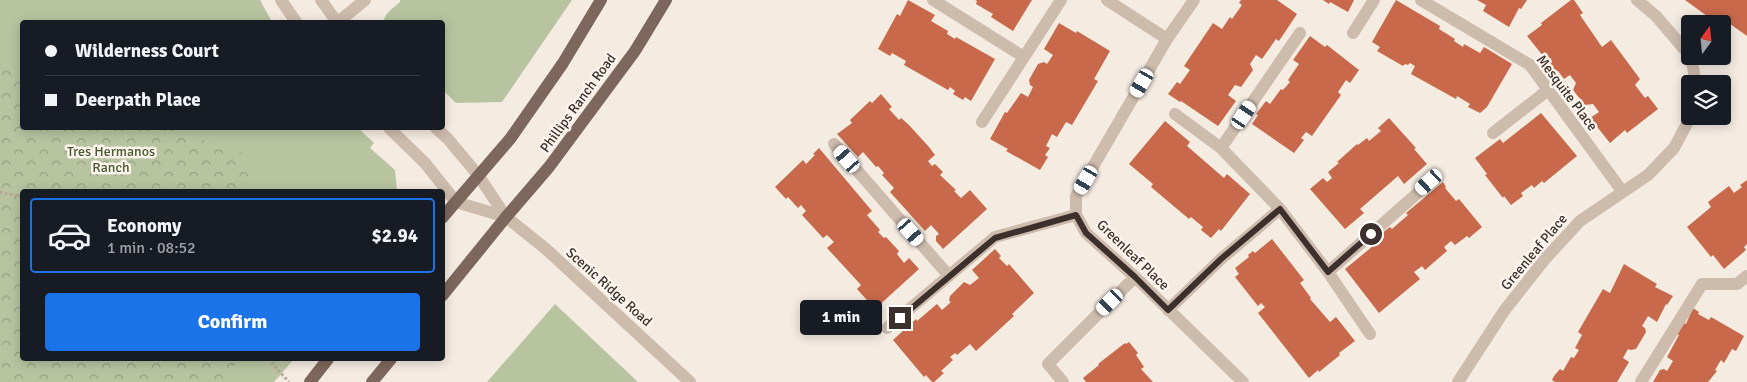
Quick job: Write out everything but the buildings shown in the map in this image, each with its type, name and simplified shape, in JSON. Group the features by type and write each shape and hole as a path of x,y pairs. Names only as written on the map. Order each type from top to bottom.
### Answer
{"main road":[{"path":"445,215 510,139 563,63 601,0"},
{"name":"Phillips Ranch Road","path":"445,292 561,152 635,51 666,0"},
{"path":"310,382 326,361"},
{"path":"372,382 389,361"}],"street":[{"path":"281,0 295,20"},
{"path":"322,0 336,20"},
{"path":"340,20 366,0"},
{"path":"933,0 1024,57"},
{"path":"982,122 1061,0"},
{"path":"1107,0 1167,39"},
{"path":"887,328 995,238 1076,215 1076,196 1167,39 1194,0"},
{"path":"1353,33 1374,0"},
{"name":"Mesquite Place","path":"1421,0 1530,64 1622,192"},
{"path":"1637,0 1656,16 1691,57 1694,75"},
{"path":"1221,148 1300,33"},
{"path":"1493,134 1548,90"},
{"path":"1174,114 1221,148 1280,209 1328,272 1370,334"},
{"name":"Greenleaf Place","path":"1458,382 1504,311 1545,258 1580,221 1648,175 1674,148 1686,125"},
{"path":"391,130 425,163 456,202 506,217"},
{"path":"438,130 478,175 506,217"},
{"path":"834,144 949,276"},
{"path":"1328,272 1429,182"},
{"path":"1168,310 1221,259 1280,209"},
{"name":"Greenleaf Place","path":"1076,215 1086,233 1135,277 1243,382"},
{"name":"Scenic Ridge Road","path":"506,217 553,256 690,382"},
{"path":"1641,382 1702,284 1737,284 1747,276"},
{"path":"1062,382 1048,364 1135,277"}],"path":[{"path":"0,192 20,196"},
{"path":"270,361 289,382"}],"green space":[{"path":"0,0 260,0 271,20 20,20 20,130 360,130 374,143 370,148 395,170 397,189 20,189 20,361 292,361 274,382 0,382"},
{"path":"400,0 572,0 502,102 456,103 445,92 445,20 384,20 387,13"},
{"name":"Tres Hermanos Ranch","path":"0,68 20,75 20,130 175,130 248,155 251,189 20,189 20,361 238,361 224,382 0,382"},
{"path":"555,304 638,382 487,382"}],"route":[{"path":"900,318 995,238 1076,215 1086,233 1168,310 1221,259 1280,209 1328,272 1371,234"}]}
